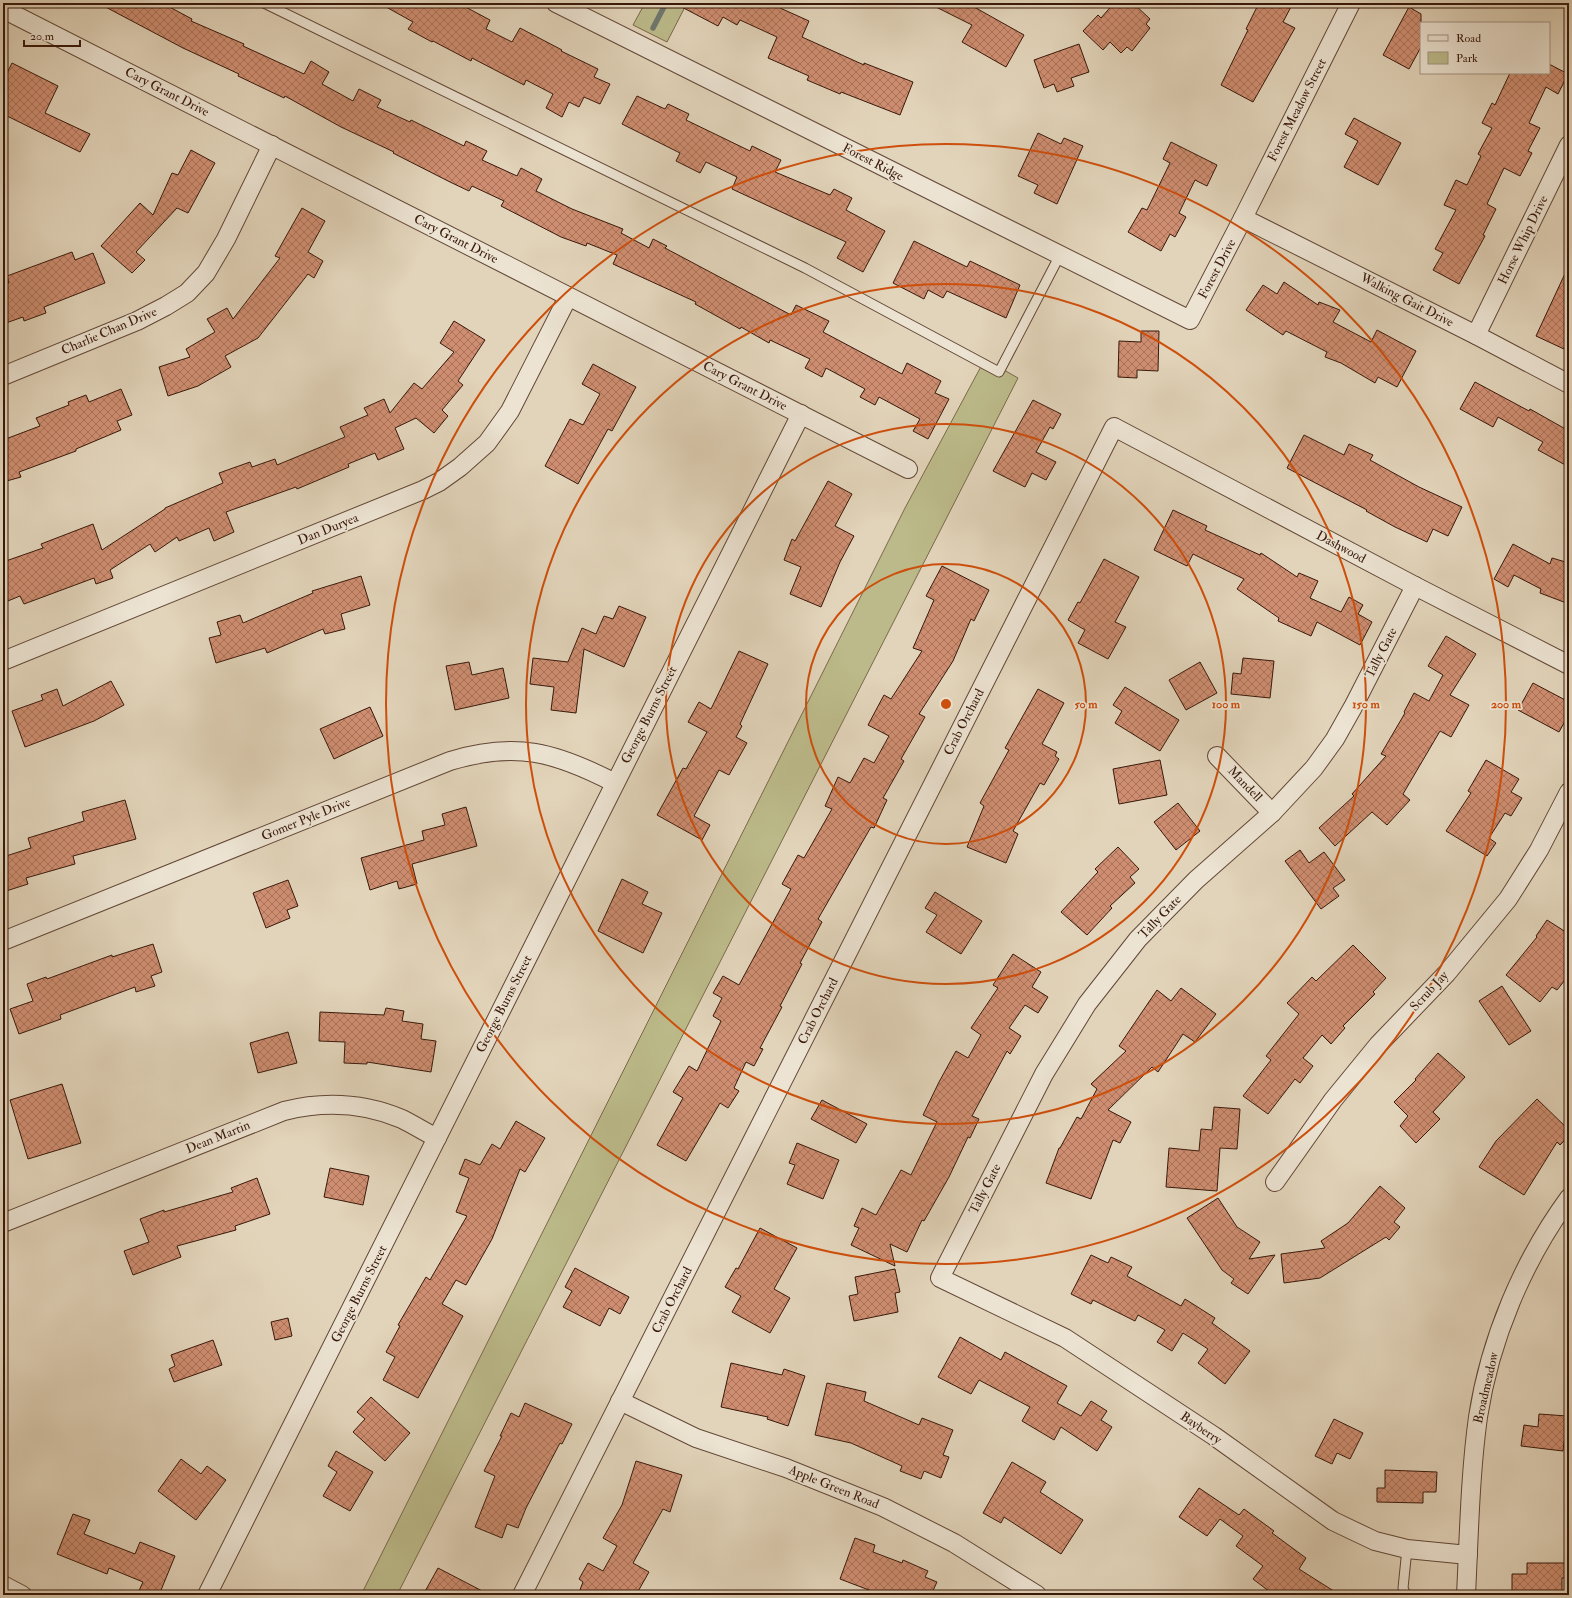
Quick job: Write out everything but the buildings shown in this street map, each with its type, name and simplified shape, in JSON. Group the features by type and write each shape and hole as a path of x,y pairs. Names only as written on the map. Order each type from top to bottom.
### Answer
{"street":[{"name":"Forest Ridge","path":"556,3 1190,320"},
{"name":"Forest Meadow Street","path":"1243,218 1351,3"},
{"name":"Cary Grant Drive","path":"3,9 908,469"},
{"name":"Charlie Chan Drive","path":"3,376 137,321 187,293 206,273 226,239 272,145"},
{"name":"Horse Whip Drive","path":"1476,334 1569,145"},
{"name":"Forest Drive","path":"1190,320 1243,218"},
{"name":"Walking Gait Drive","path":"1243,218 1476,334 1569,384"},
{"name":"Dan Duryea","path":"3,661 440,482 460,467 487,443 510,411 568,297"},
{"name":"George Burns Street","path":"208,1595 801,414"},
{"name":"Dashwood","path":"1114,427 1415,586 1569,665"},
{"name":"Crab Orchard","path":"522,1595 1114,427"},
{"name":"Tally Gate","path":"940,1278 1044,1074 1087,1004 1143,934 1196,880 1272,813 1314,768 1335,739 1353,707 1415,586"},
{"name":"Gomer Pyle Drive","path":"3,941 442,764 467,756 503,751 539,753 557,757 588,769 615,783"},
{"name":"Mandell","path":"1217,756 1272,813"},
{"name":"Scrub Jay","path":"1275,1182 1333,1100 1378,1045 1447,973 1508,899 1539,850 1569,792"},
{"name":"Dean Martin","path":"3,1223 284,1111 301,1107 335,1104 369,1108 402,1119 437,1138"},
{"name":"Broadmeadow","path":"1466,1595 1473,1470 1478,1416 1490,1364 1506,1313 1528,1264 1555,1217 1569,1198"},
{"name":"Bayberry","path":"940,1278 1065,1338 1214,1436 1333,1521 1375,1541 1407,1550 1468,1555"},
{"name":"Apple Green Road","path":"620,1401 696,1438 786,1468 883,1507 954,1543 1037,1595"},
{"path":"3,1585 22,1595"}],"lane":[{"path":"264,3 805,268 999,372 1060,255"},
{"path":"1406,1595 1403,1588 1407,1550"}],"green space":[{"path":"645,3 687,3 667,42 633,25"},
{"path":"985,359 1018,378 397,1595 361,1595 905,508"}],"waterway":[{"path":"653,28 666,3"}]}
